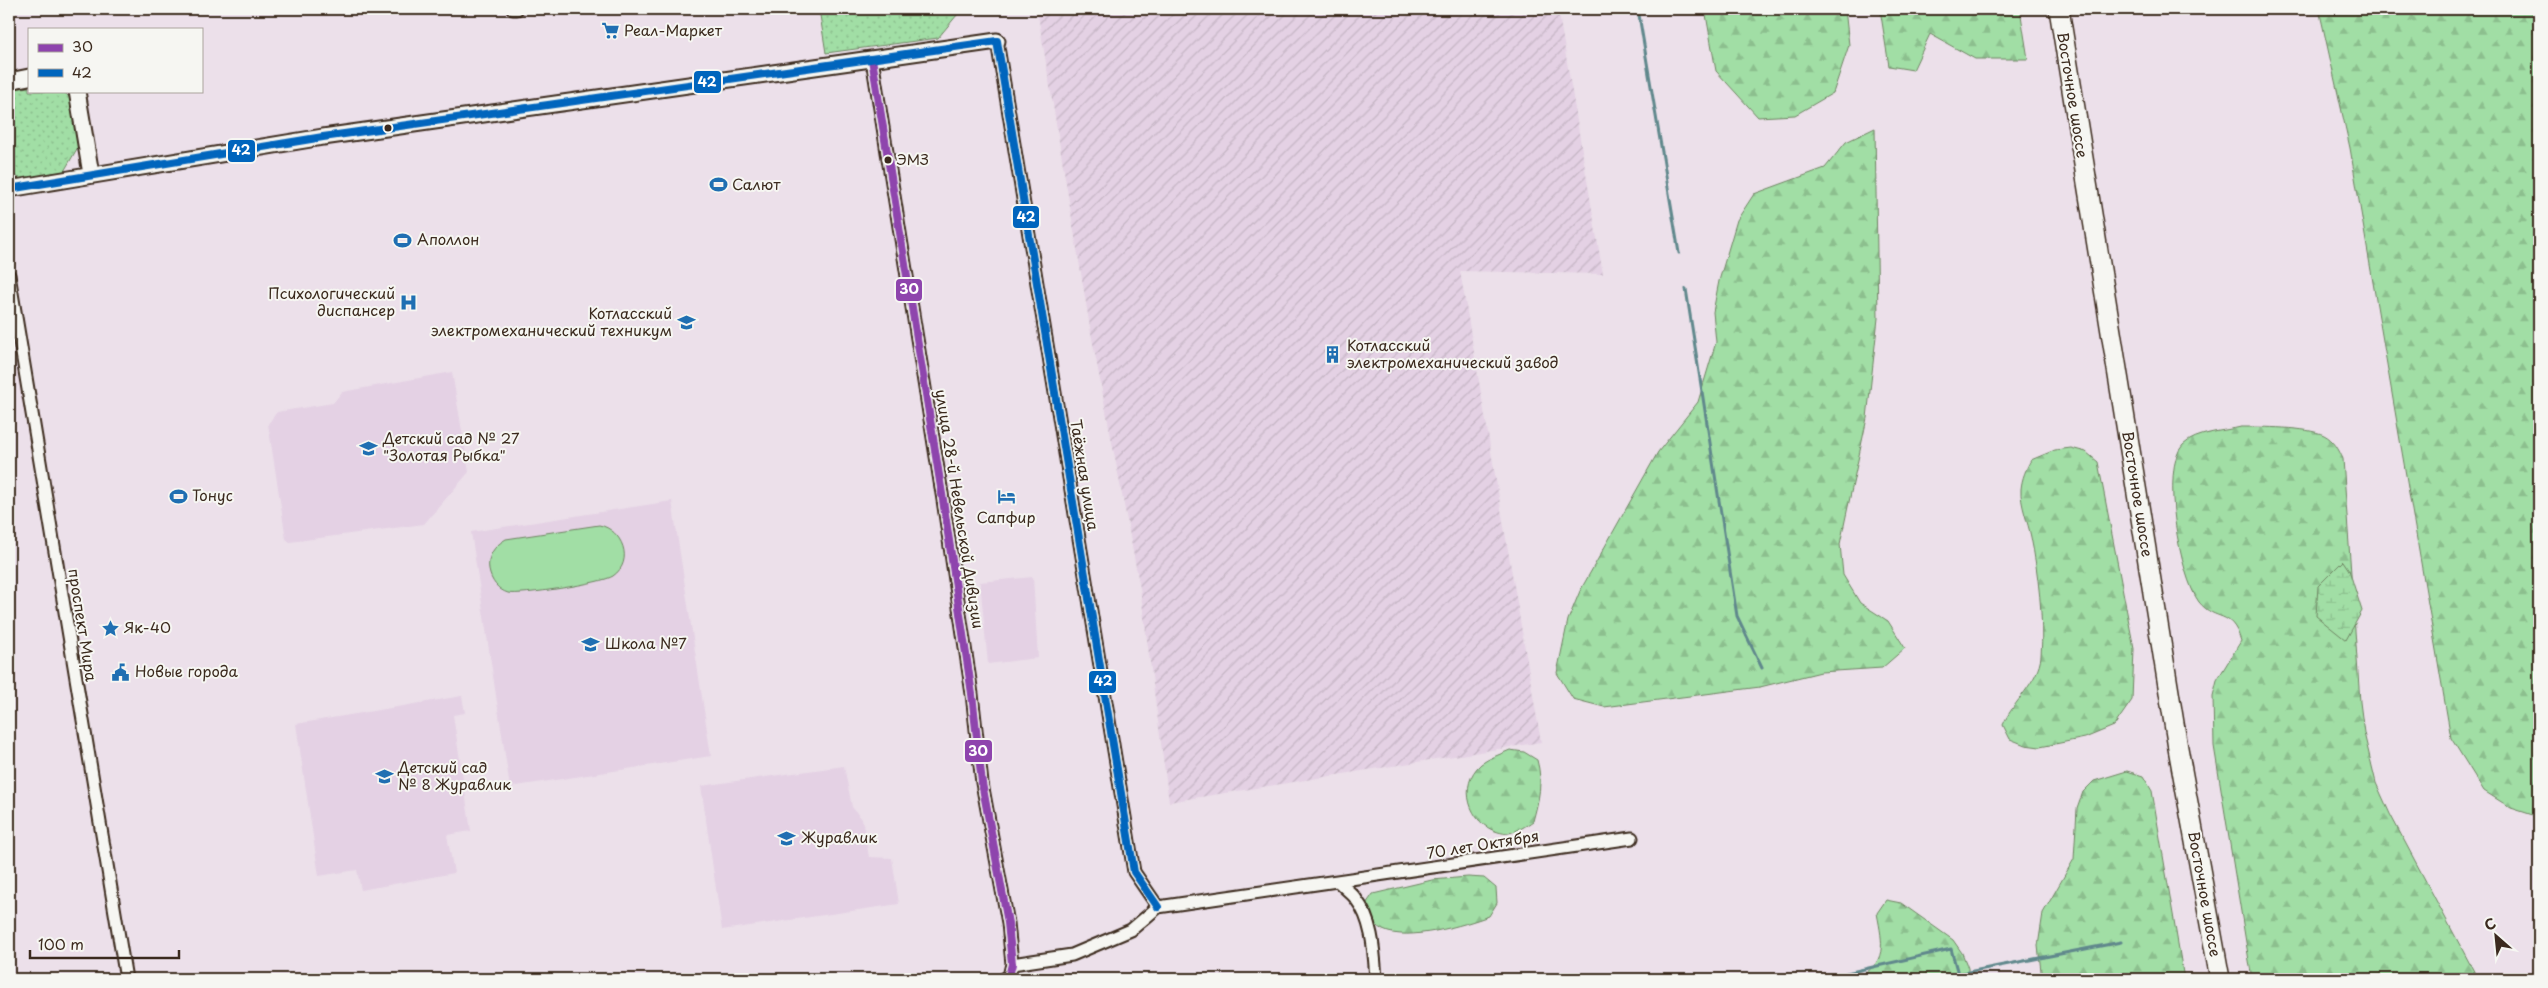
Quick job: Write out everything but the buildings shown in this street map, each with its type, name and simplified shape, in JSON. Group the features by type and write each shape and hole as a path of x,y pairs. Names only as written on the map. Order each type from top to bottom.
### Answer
{"main road":[{"name":"Восточное шоссе","path":"2058,9 2176,738 2220,979"}],"street":[{"path":"9,189 323,137 997,40"},
{"name":"Таёжная улица","path":"997,40 1134,872 1158,907"},
{"name":"улица 28-й Невельской Дивизии","path":"872,59 943,500 972,694 982,783 1008,923 1012,964"},
{"path":"9,81 28,77"},
{"path":"77,92 91,174"},
{"name":"проспект Мира","path":"9,275 126,979"},
{"name":"70 лет Октября","path":"1158,907 1632,838"},
{"path":"1339,882 1356,899 1367,919 1373,940 1376,979"},
{"path":"1004,979 1009,976 1012,964 1072,955 1131,930 1158,907"}],"shaded area":[{"path":"1037,9 1558,9 1603,274 1460,271 1541,742 1169,802 1140,588 1091,333"},
{"name":"Детский сад № 27 \"Золотая Рыбка\"","path":"452,372 469,472 424,524 290,542 286,539 268,424 277,412 333,403 342,392"},
{"name":"Школа №7","path":"672,501 711,756 510,787 471,532"},
{"path":"1033,577 1038,658 988,664 980,582"},
{"name":"Детский сад № 8 Журавлик","path":"462,696 465,713 453,715 471,831 447,835 454,873 361,890 357,870 319,876 296,724"},
{"name":"Журавлик","path":"844,766 852,807 862,819 869,857 892,858 899,904 722,930 701,786"}],"green space":[{"path":"819,9 962,9 938,38 826,53"},
{"path":"1705,9 1845,9 1849,45 1833,93 1795,115 1758,117 1716,71"},
{"path":"1880,9 2020,9 2028,59 1975,59 1930,34 1913,70 1889,66"},
{"path":"2319,9 2539,9 2539,817 2511,808 2484,791 2451,738 2350,148"},
{"path":"28,87 28,92 64,92 71,99 78,147 63,173 24,181 9,172 9,95 14,89"},
{"path":"1875,128 1878,318 1867,418 1840,544 1843,575 1860,603 1888,621 1905,648 1882,668 1821,672 1760,687 1604,707 1573,699 1557,673 1568,620 1580,591 1658,452 1698,402 1716,342 1713,312 1719,281 1737,220 1754,194 1825,168 1846,142"},
{"path":"2241,427 2284,428 2316,432 2333,442 2343,459 2360,702 2364,733 2376,783 2390,814 2478,979 2252,979 2214,746 2213,696 2217,680 2241,641 2233,624 2205,608 2199,602 2192,589 2185,570 2180,547 2175,523 2173,498 2173,476 2176,457 2183,445 2195,437"},
{"path":"2071,448 2086,452 2098,462 2134,649 2132,700 2114,726 2085,738 2040,747 2025,745 2010,739 2003,725 2007,716 2036,674 2042,643 2036,565 2021,489 2024,474 2031,460 2055,450"},
{"path":"599,525 614,533 623,546 623,562 620,570 613,576 578,585 543,591 515,593 501,590 491,578 489,570 490,556 495,548 506,539"},
{"path":"2343,561 2349,570 2362,611 2346,640 2316,616 2318,586"},
{"path":"1510,750 1524,752 1537,760 1540,791 1533,821 1519,830 1505,833 1488,828 1480,821 1474,813 1468,793 1469,782 1481,764"},
{"path":"2127,771 2143,776 2152,791 2184,979 2042,979 2038,946 2043,913 2074,859 2077,809 2083,792 2094,781"},
{"path":"1468,877 1484,878 1496,888 1497,903 1489,916 1465,924 1421,933 1394,933 1377,926 1364,907 1373,894 1432,880"},
{"path":"1886,900 1901,903 1953,940 1962,953 1968,968 1968,979 1856,979 1874,966 1881,952 1881,934 1877,913"}],"waterway":[{"path":"1638,9 1679,253"},
{"path":"1686,289 1737,616 1762,668"},
{"path":"1821,979 1951,949 1958,974 2121,942"}],"transit line":[{"name":"42","path":"9,189 323,137 997,41 1134,872 1158,907"},
{"name":"30","path":"872,59 943,500 972,694 982,783 1008,923 1012,964 1009,976 1004,979"}],"place":[{"name":"Реал-Маркет","path":"610,31"},
{"name":"ЭМЗ","path":"888,160"},
{"name":"Салют","path":"718,185"},
{"name":"Аполлон","path":"403,240"},
{"name":"Психологический диспансер","path":"409,303"},
{"name":"Котласский электромеханический техникум","path":"686,323"},
{"name":"Котласский электромеханический завод","path":"1333,355"},
{"name":"Детский сад № 27 \"Золотая Рыбка\"","path":"369,448"},
{"name":"Тонус","path":"178,496"},
{"name":"Сапфир","path":"1006,497"},
{"name":"Як-40","path":"110,628"},
{"name":"Школа №7","path":"591,644"},
{"name":"Новые города","path":"121,672"},
{"name":"Детский сад № 8 Журавлик","path":"384,777"},
{"name":"Журавлик","path":"787,838"}]}
